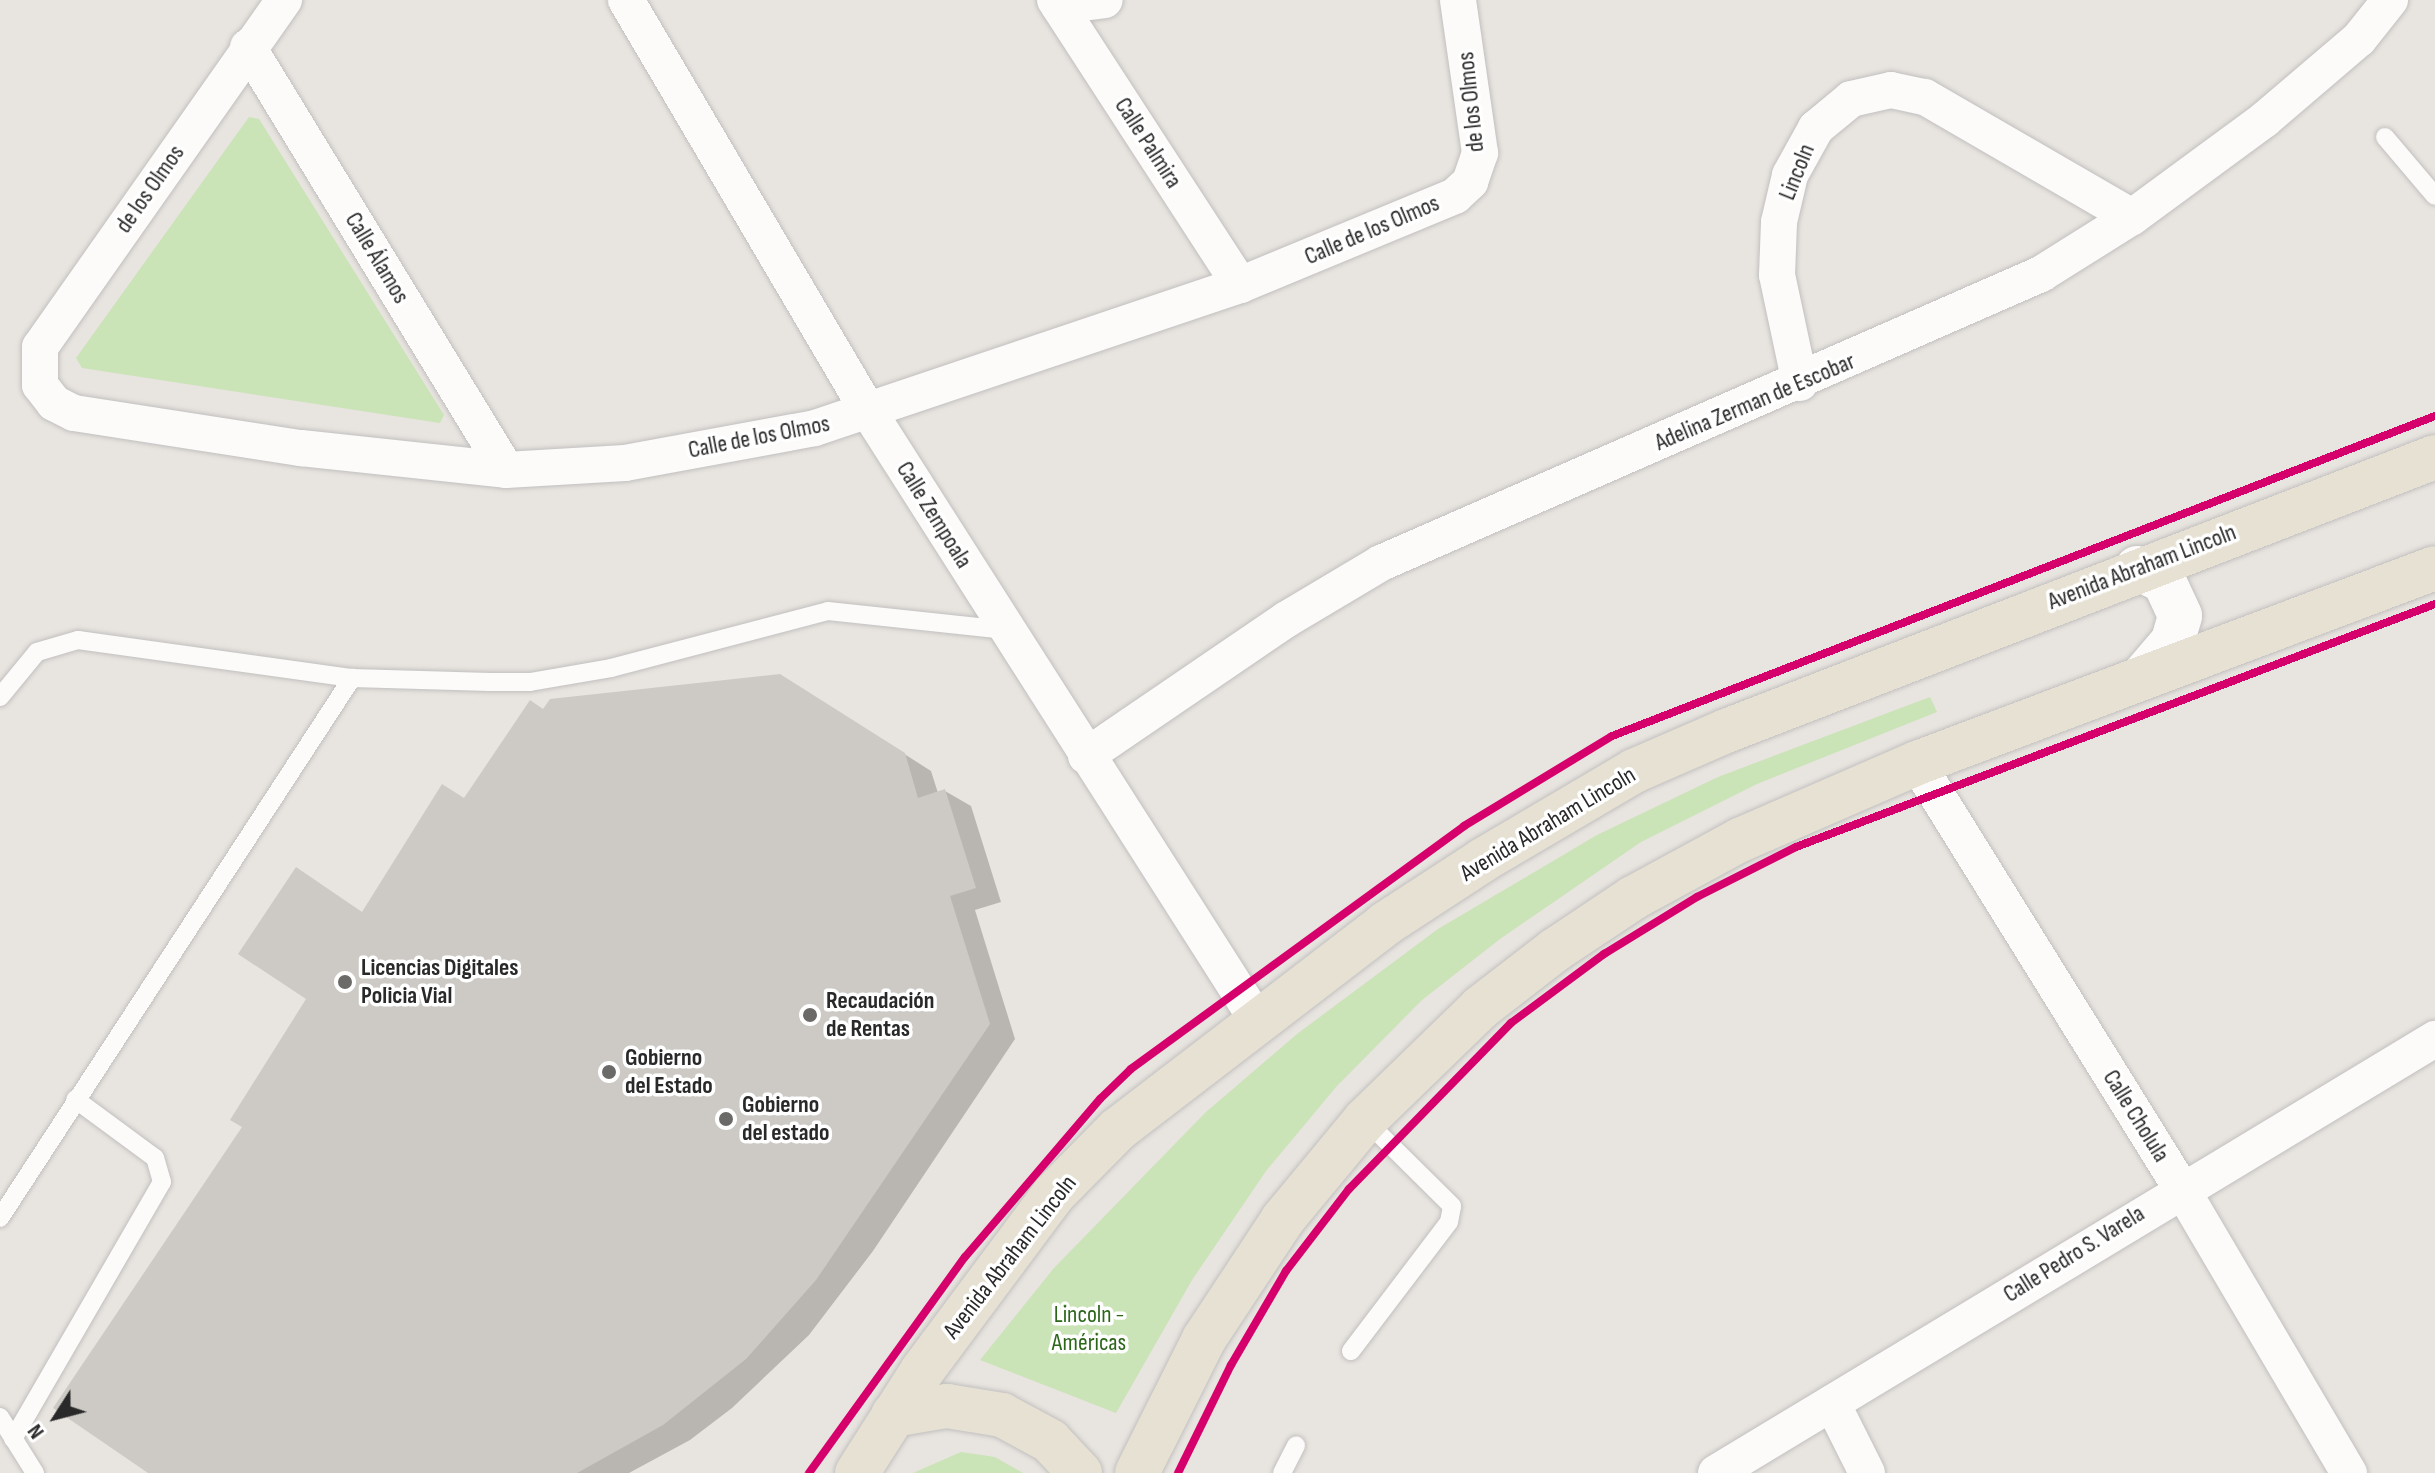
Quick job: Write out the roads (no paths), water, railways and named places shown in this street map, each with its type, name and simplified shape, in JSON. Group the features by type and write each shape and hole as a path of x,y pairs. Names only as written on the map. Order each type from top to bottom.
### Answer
{"main road":[{"name":"Avenida Abraham Lincoln","path":"857,1473 893,1415 1053,1195 1150,1101 1385,924 1634,771 2137,568 2435,457"},
{"path":"2137,568 2164,581 2180,616 2173,641 2144,675"},
{"path":"1137,1473 1204,1339 1283,1219 1365,1120 1480,1008 1633,898 1740,840 1917,763 2435,568"},
{"path":"893,1415 947,1406 1002,1415 1050,1441 1080,1473"}],"street":[{"name":"de los Olmos","path":"40,385 40,347 248,47 284,0"},
{"name":"Calle Zempoala","path":"626,0 869,412 1257,1020"},
{"path":"1057,3 1105,0"},
{"name":"de los Olmos","path":"1455,196 1470,182 1480,153 1458,0"},
{"name":"Adelina Zerman de Escobar","path":"1086,756 1287,619 1381,563 1800,383 2041,274 2132,217 2264,120 2359,39 2390,0"},
{"name":"Calle Palmira","path":"1057,3 1240,285"},
{"name":"Calle Álamos","path":"248,47 506,470"},
{"name":"Lincoln","path":"1800,383 1777,275 1779,222 1790,175 1816,128 1851,99 1891,90 1925,97 2132,217"},
{"name":"Calle de los Olmos","path":"40,385 54,403 74,413 301,448 506,470 625,463 815,428 869,412 1240,285 1455,196"},
{"name":"Calle Cholula","path":"1917,763 2181,1188 2349,1473"},
{"name":"Calle Pedro S. Varela","path":"1716,1473 2181,1188 2435,1039"},
{"path":"1832,1403 1867,1473"}],"lane":[{"path":"2385,137 2435,196"},
{"path":"0,697 37,652 78,640 352,678 530,682 655,657 828,611 1006,630"},
{"path":"0,1218 352,678"},
{"path":"13,1439 162,1182 155,1158 75,1099"},
{"path":"1351,1351 1449,1222 1452,1206 1365,1120"},
{"path":"0,1417 35,1473"},
{"path":"1282,1473 1296,1445"}],"place":[{"name":"Licencias Digitales Policia Vial","path":"345,982"},
{"name":"Recaudación de Rentas","path":"810,1015"},
{"name":"Gobierno del Estado","path":"609,1072"},
{"name":"Gobierno del estado","path":"726,1119"}],"park label":[{"name":"Lincoln - Américas","path":"1089,1329"}]}
